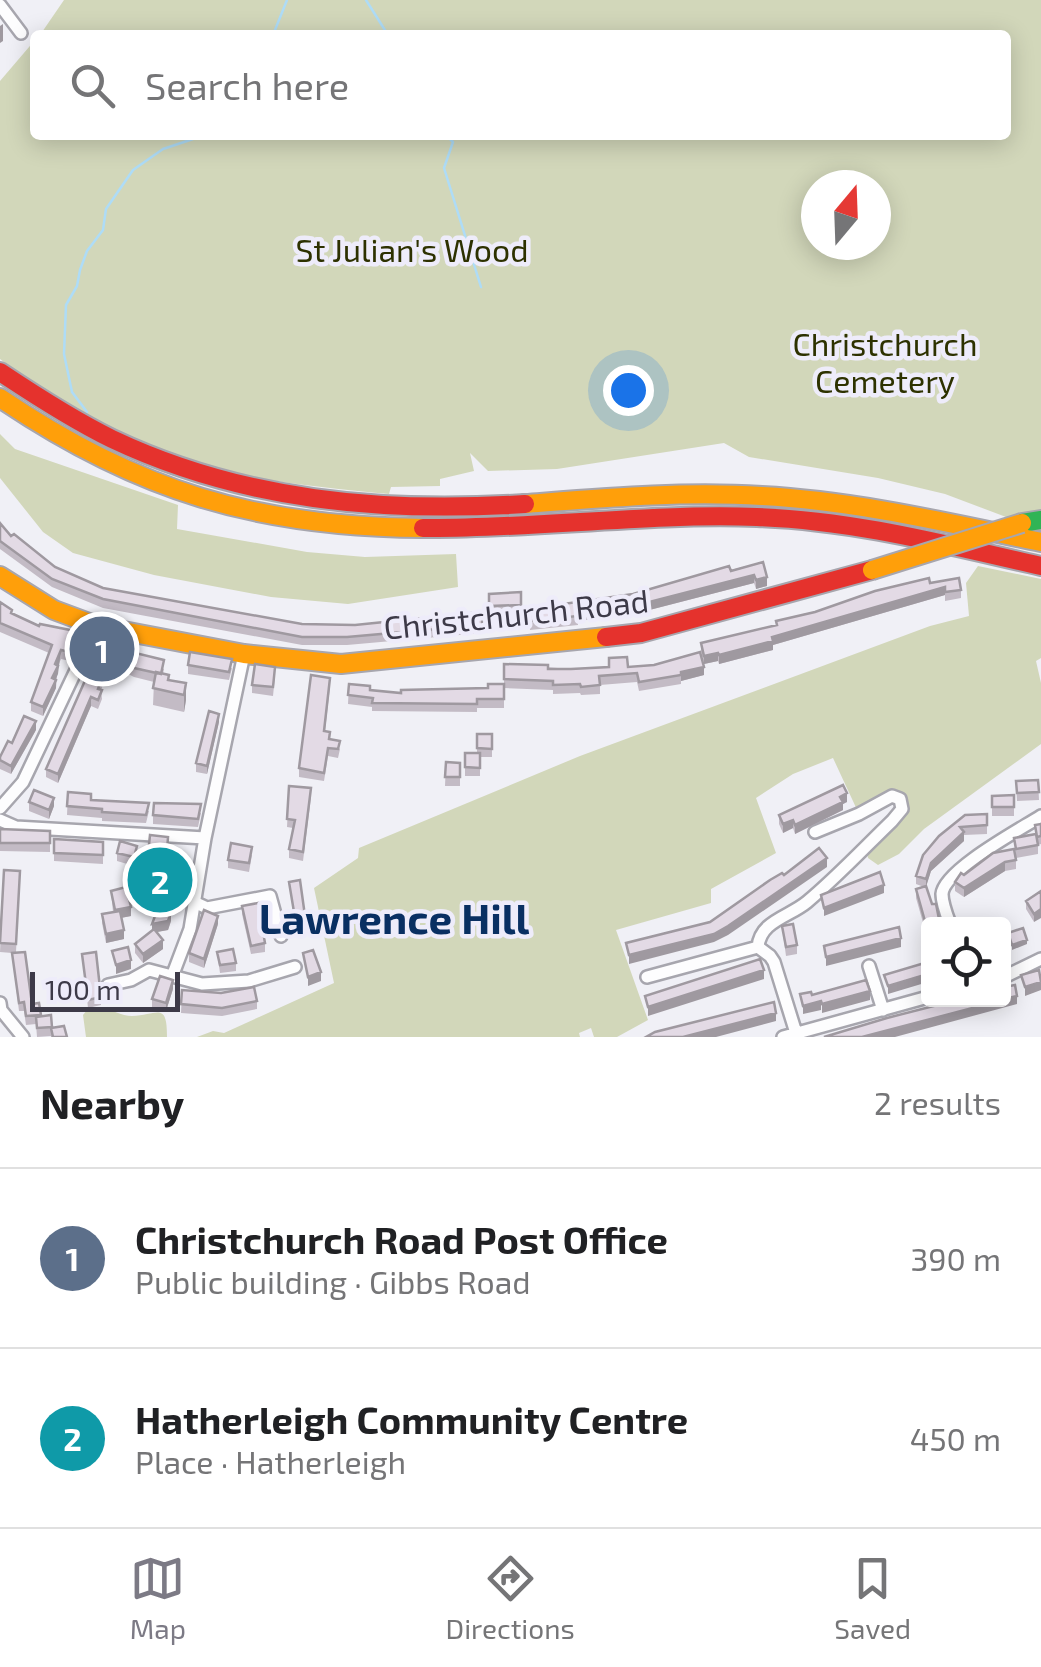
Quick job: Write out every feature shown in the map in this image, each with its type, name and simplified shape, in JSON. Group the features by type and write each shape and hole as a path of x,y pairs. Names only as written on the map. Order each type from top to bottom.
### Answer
{"main road":[{"path":"0,372 80,424 126,448 231,485 287,497 339,505 467,507 702,494 774,496 839,502 1041,542"},
{"path":"0,398 68,441 126,469 222,505 273,517 403,528 660,517 758,517 880,532 1041,566"},
{"name":"Christchurch Road","path":"0,576 54,610 97,626 244,654 341,664 641,633 1032,522"}],"street":[{"path":"0,6 21,33"},
{"path":"0,807 23,782 97,626"},
{"path":"173,974 190,929 244,654"},
{"path":"758,948 764,929 805,905 892,821 902,809 900,799 892,796 815,832"},
{"path":"948,917 942,893 948,881 1041,816"},
{"path":"0,822 16,827 206,838"},
{"path":"194,902 207,908 270,896 281,936"},
{"path":"648,978 758,948 774,962 796,1033"},
{"path":"1011,974 1041,960"},
{"path":"868,966 883,1010"},
{"path":"108,984 131,980 148,970 202,984 248,982 294,967"},
{"path":"783,1037 921,1000"},
{"path":"0,1003 1,1010 23,1037"},
{"path":"0,1034 12,1023"}],"green space":[{"path":"64,0 1041,0 1041,520 1022,523 945,494 878,478 749,457 724,443 557,469 488,471 470,453 474,471 440,479 440,486 391,487 389,494 273,481 178,459 124,436 47,392 0,359 0,81 30,46 30,140 1011,140 1011,30 43,30"},
{"path":"0,434 15,449 178,505 177,529 307,552 365,557 456,554 458,587 348,604 271,597 154,575 73,553 43,532 0,478"},
{"path":"978,566 1041,579 1041,658 1036,661 1041,683 1041,744 924,829 899,854 878,865 868,858 866,846 892,821 900,799 859,814 833,758 793,774 756,798 776,853 711,889 711,903 616,930 648,1020 617,1037 594,1037 591,1028 579,1033 580,1037 197,1037 213,1031 224,1033 334,983 314,888 358,858 359,848 580,756 930,626 969,616 966,583"},
{"path":"100,1007 128,1016 163,1014 167,1037 86,1037 83,1015"}],"building":[{"path":"0,523 11,536 14,534 55,567 103,588 302,624 355,625 482,612 482,625 302,637 103,599 52,579 0,541"},
{"path":"763,562 767,577 756,580 754,575 630,607 530,621 528,609 633,594 729,566 731,571"},
{"path":"929,578 930,583 959,578 961,590 945,592 945,587 772,637 773,641 704,656 701,643 777,625 776,621"},
{"path":"521,592 521,605 489,606 489,594"},
{"path":"0,602 11,613 39,626 80,632 70,652 61,650 52,678 56,680 43,707 31,702 52,645 0,623"},
{"path":"99,633 129,647 127,651 164,660 161,674 134,668 93,647"},
{"path":"190,652 232,659 229,672 188,665"},
{"path":"700,652 704,667 639,682 637,673 599,676 600,685 581,687 553,685 553,681 504,679 504,664 548,665 548,669 609,667 609,658 627,657 628,667 654,665"},
{"path":"255,664 275,667 273,687 252,685"},
{"path":"91,667 104,673 98,689 102,690 98,700 91,697 58,774 46,769"},
{"path":"156,672 169,675 168,680 186,683 184,695 153,688"},
{"path":"311,675 330,678 324,731 330,732 329,739 340,741 338,749 328,748 324,773 299,768"},
{"path":"349,684 401,693 504,684 504,699 477,699 477,704 372,703 373,698 348,695"},
{"path":"209,711 219,714 207,766 196,763"},
{"path":"24,716 36,721 11,766 0,757 8,741 12,743"},
{"path":"477,734 492,734 492,749 477,748"},
{"path":"465,753 480,753 480,768 465,767"},
{"path":"446,762 460,763 460,777 445,777"},
{"path":"1038,780 1039,792 1017,793 1016,781"},
{"path":"843,785 847,793 840,797 843,802 795,825 793,820 783,824 779,815"},
{"path":"289,786 311,788 303,852 289,849 295,820 287,819"},
{"path":"34,790 54,798 49,810 29,802"},
{"path":"68,792 91,794 91,800 149,803 146,815 102,812 67,806"},
{"path":"1014,795 1014,807 992,807 992,796"},
{"path":"154,803 201,804 198,819 153,815"},
{"path":"987,814 987,825 960,827 964,832 931,863 926,879 916,876 923,855 939,836 965,815"},
{"path":"0,829 50,831 50,843 0,843"},
{"path":"1036,834 1038,845 1016,849 1014,838"},
{"path":"150,835 168,837 167,852 174,853 172,876 146,873"},
{"path":"54,839 103,842 103,855 54,853"},
{"path":"120,841 137,846 134,857 117,853"},
{"path":"231,843 252,847 249,863 228,860"},
{"path":"819,848 827,858 714,934 629,955 626,943 710,922"},
{"path":"1014,849 1016,860 1005,862 964,888 955,882 961,873 964,875 993,853"},
{"path":"4,870 20,871 16,944 0,943"},
{"path":"880,872 884,885 824,908 821,895"},
{"path":"300,880 305,916 310,915 312,926 290,930 288,919 295,918 289,882"},
{"path":"926,886 939,917 924,917 916,889"},
{"path":"126,887 131,907 115,910 111,891"},
{"path":"1041,891 1041,909 1034,914 1026,901"},
{"path":"258,903 265,943 251,946 242,906"},
{"path":"158,908 171,912 168,921 152,924"},
{"path":"204,910 218,916 204,959 189,953"},
{"path":"120,911 124,930 106,934 102,914"},
{"path":"793,924 797,945 786,947 782,926"},
{"path":"899,927 901,938 826,957 824,946"},
{"path":"1023,928 1027,940 1012,945 1011,932"},
{"path":"154,929 163,940 143,954 135,944"},
{"path":"128,947 131,960 116,965 112,951"},
{"path":"233,949 236,963 220,965 217,952"},
{"path":"313,950 321,972 308,977 303,953"},
{"path":"25,952 32,1004 39,1003 41,1015 26,1016 24,1002 19,1003 12,953"},
{"path":"96,952 101,997 88,1000 82,954"},
{"path":"760,959 764,970 648,1007 645,996"},
{"path":"921,964 921,976 888,986 884,975"},
{"path":"1039,970 1041,982 1025,987 1021,975"},
{"path":"160,976 173,980 166,1003 152,999"},
{"path":"866,980 870,991 803,1006 800,994 812,995"},
{"path":"254,987 257,1001 222,1008 181,1004 182,990 221,993"},
{"path":"774,1002 776,1013 683,1037 646,1037 655,1032"},
{"path":"930,1007 976,1007 862,1037 824,1037"},
{"path":"51,1015 52,1027 37,1028 36,1017"},
{"path":"64,1026 67,1037 53,1037 51,1028"}],"waterway":[{"path":"275,30 287,0"},
{"path":"366,0 385,30"},
{"path":"87,412 72,392 64,354 66,305 77,286 87,251 103,230 106,209 133,170 163,149 190,140"},
{"path":"451,140 444,168 481,287"}],"traffic: fast":[{"path":"1022,523 1041,520"}],"traffic: slow":[{"path":"0,398 101,457 201,498 306,520 423,528"},
{"path":"525,504 673,495 762,496 867,508 1041,542"},
{"path":"872,570 1022,523"},
{"path":"0,576 54,610 97,626 244,654 341,664 606,637"}],"traffic: jam":[{"path":"0,372 112,439 212,477 314,498 366,504 525,504"},
{"path":"423,528 673,517 793,519 900,535 1041,566"},
{"path":"606,637 641,633 872,570"}],"place":[{"name":"Christchurch Road Post Office","path":"102,649"},
{"name":"Hatherleigh Community Centre","path":"160,880"}],"district":[{"name":"Lawrence Hill","path":"394,917"}],"park label":[{"name":"St Julian's Wood","path":"412,249"},
{"name":"Christchurch Cemetery","path":"885,362"}]}
